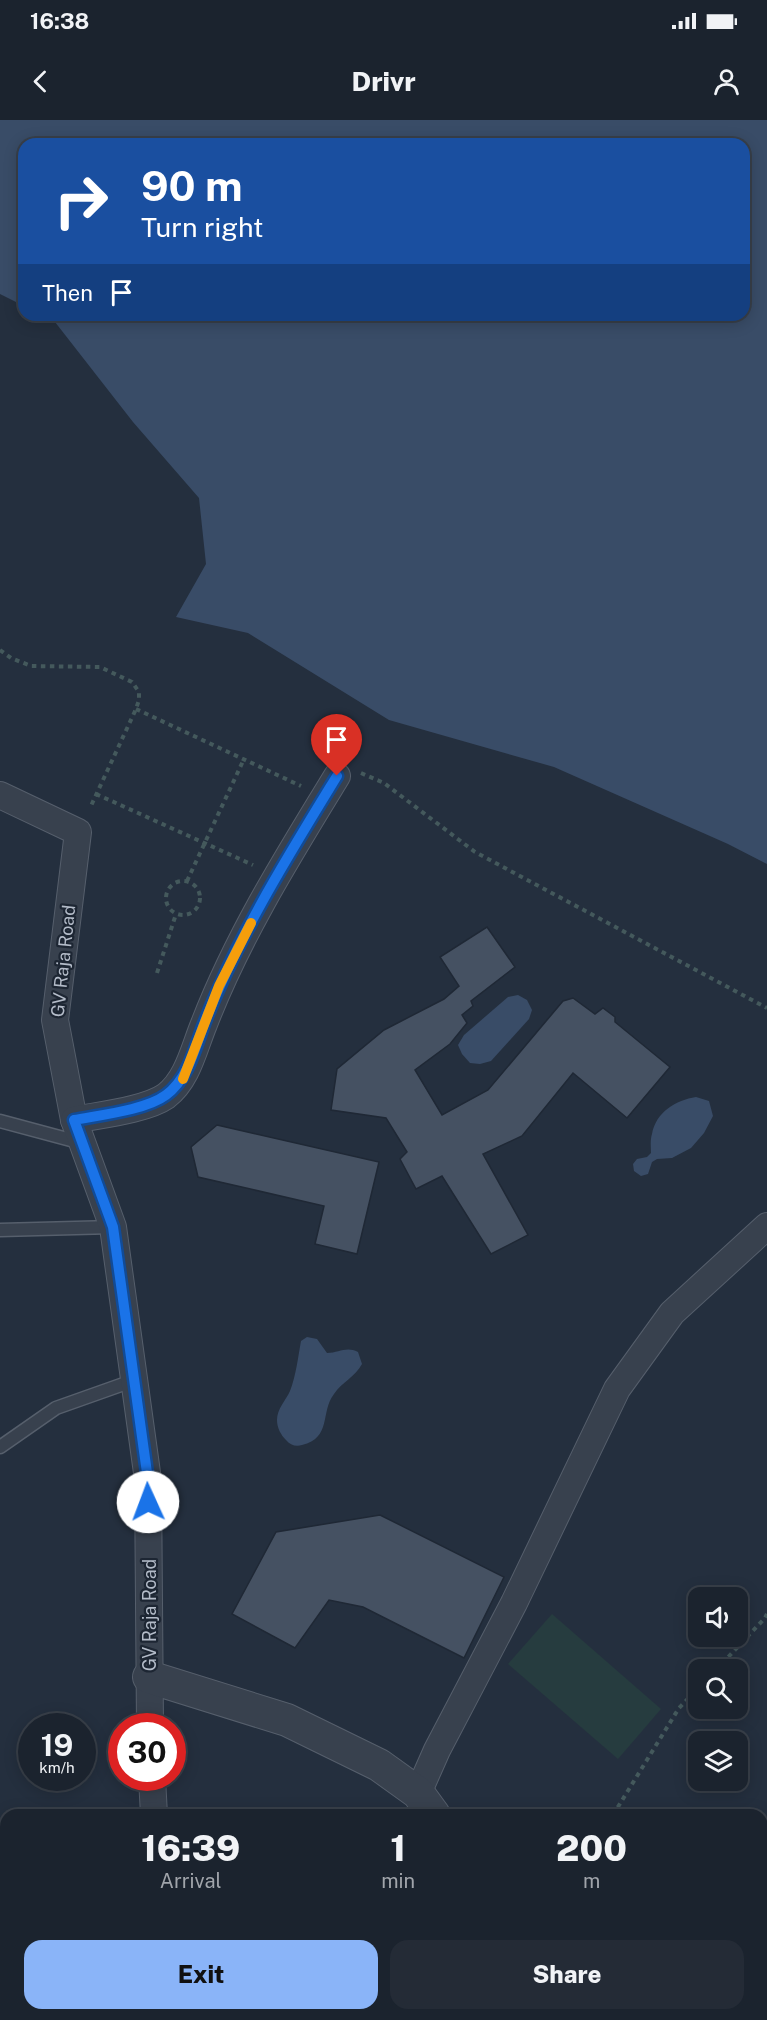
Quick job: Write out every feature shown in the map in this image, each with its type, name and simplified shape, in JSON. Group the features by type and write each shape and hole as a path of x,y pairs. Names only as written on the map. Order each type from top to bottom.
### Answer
{"street":[{"path":"79,1132 166,1096 183,1079 219,986 277,873 337,776"},
{"path":"0,795 78,832"},
{"name":"GV Raja Road","path":"78,832 56,1020 79,1132 113,1227 135,1380 148,1480 149,1713"},
{"path":"148,1677 287,1720 379,1765 426,1804 436,1750 514,1603 617,1389 672,1313 767,1226"},
{"path":"153,1791 154,1809"}],"lane":[{"path":"0,1121 79,1132"},
{"path":"0,1230 113,1227"},
{"path":"0,1447 56,1408 135,1380"}],"path":[{"path":"0,650 11,658 31,666 100,667 132,682 139,692 136,709 78,832"},
{"path":"136,709 307,788"},
{"path":"187,881 244,759"},
{"path":"337,776 363,773 384,783 474,852 767,1008"},
{"path":"96,794 258,867"},
{"path":"187,881 199,892 199,903 187,915 176,914 166,901 167,890 175,882 187,881"},
{"path":"156,973 176,914"},
{"path":"726,1659 767,1614"},
{"path":"617,1809 679,1708 688,1699"}],"green space":[{"path":"552,1614 661,1709 618,1759 508,1664"}],"water":[{"path":"0,120 767,120 767,864 728,844 554,767 389,720 248,633 176,617 206,564 199,498 133,422 53,321 750,321 750,138 18,138 18,303 0,294"},
{"path":"518,995 527,1000 532,1010 529,1019 491,1061 480,1064 470,1063 458,1045 464,1035 508,997"},
{"path":"696,1097 709,1101 713,1116 704,1133 691,1148 672,1158 657,1159 652,1162 648,1174 641,1176 634,1171 633,1164 637,1159 647,1157 651,1153 654,1126 662,1113 674,1104"},
{"path":"307,1337 317,1339 327,1353 354,1350 358,1352 362,1364 334,1394 318,1437 311,1442 295,1446 281,1434 277,1416 292,1385 301,1341"}],"building":[{"path":"487,927 515,967 471,1001 473,1006 462,1015 467,1023 450,1044 415,1070 442,1115 488,1090 563,1001 573,998 595,1014 603,1008 615,1017 615,1022 670,1067 627,1118 573,1073 522,1136 483,1154 528,1235 491,1254 442,1176 416,1189 400,1159 407,1152 386,1118 331,1110 337,1069 384,1030 444,999 459,986 440,957"},
{"path":"217,1125 379,1162 357,1254 315,1244 324,1206 198,1177 191,1147"},
{"path":"380,1515 504,1577 464,1658 363,1607 329,1600 295,1648 232,1614 276,1532"}],"slow traffic":[{"path":"183,1079 219,986 251,923"}],"route":[{"path":"148,1502 148,1480 113,1227 74,1120 139,1107 166,1096 183,1079 219,986 277,873 337,776"}]}
